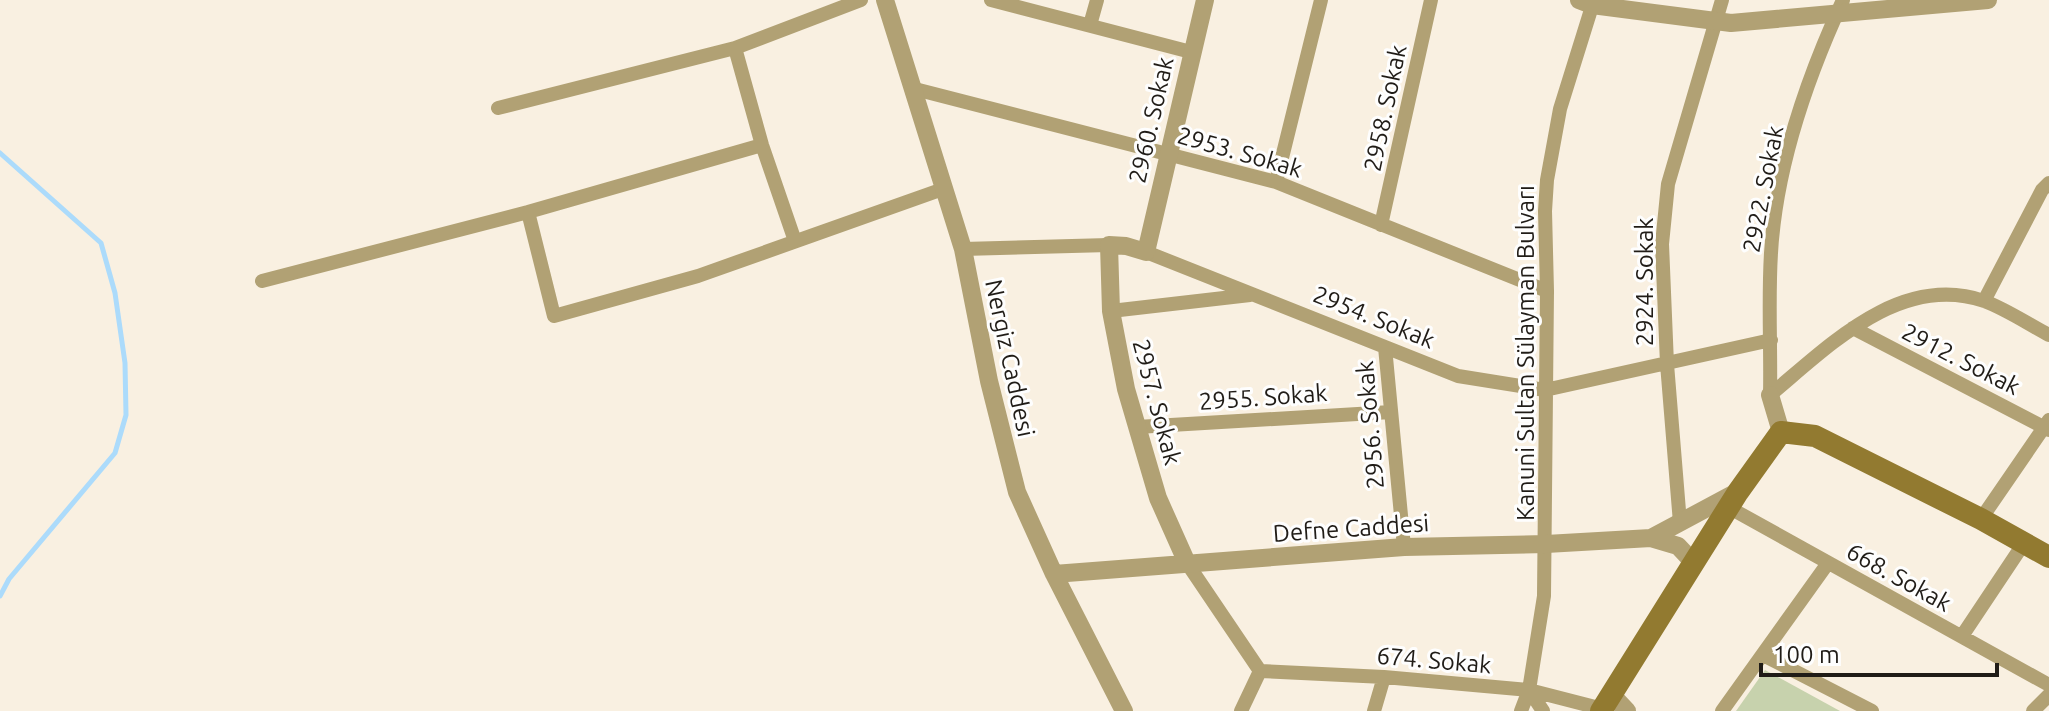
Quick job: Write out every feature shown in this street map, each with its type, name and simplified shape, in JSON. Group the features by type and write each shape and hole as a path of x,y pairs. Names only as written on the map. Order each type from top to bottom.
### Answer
{"main road":[{"path":"1611,706 1733,500 1781,432 1815,436 1981,519 2049,557"}],"street":[{"path":"498,108 735,48 861,0"},
{"name":"Nergiz Caddesi","path":"885,0 963,249 1008,463 1024,513 1124,711"},
{"path":"992,0 1191,52"},
{"path":"1090,25 1097,0"},
{"name":"2960. Sokak","path":"1146,252 1205,0"},
{"path":"1276,182 1321,0"},
{"name":"2958. Sokak","path":"1381,225 1431,0"},
{"name":"2924. Sokak","path":"1680,523 1661,262 1668,184 1722,0"},
{"path":"1588,2 1714,21 1749,23 1840,7 1988,0"},
{"name":"Kanuni Sultan Sülayman Bulvarı","path":"1521,711 1529,690 1544,596 1545,211 1552,144 1588,2"},
{"name":"2922. Sokak","path":"1770,395 1771,252 1787,159 1813,73 1840,7"},
{"path":"735,48 762,145 795,241"},
{"name":"2953. Sokak","path":"911,88 1276,182 1547,291"},
{"path":"262,281 528,212 762,145"},
{"path":"1984,301 2042,190 2049,183"},
{"path":"528,212 554,316 698,276 943,189"},
{"name":"2957. Sokak","path":"1109,245 1111,311 1119,360 1158,498 1187,563"},
{"name":"2954. Sokak","path":"963,249 1126,246 1307,314 1458,376 1545,390 1771,340"},
{"path":"1111,311 1253,295"},
{"path":"1781,432 1770,395 1853,328 1886,308 1931,297 1958,296 1984,301 2049,335"},
{"name":"2912. Sokak","path":"1853,328 2048,426"},
{"name":"2956. Sokak","path":"1385,347 1404,547"},
{"name":"2955. Sokak","path":"1137,427 1391,412"},
{"path":"1981,519 2048,426"},
{"path":"1651,538 1733,500"},
{"name":"668. Sokak","path":"1733,500 1828,563 2049,685"},
{"path":"1651,538 1678,546 1694,563"},
{"name":"Defne Caddesi","path":"1054,574 1404,547 1651,538"},
{"path":"1962,636 2024,543"},
{"path":"1187,563 1260,671 1241,711"},
{"path":"1723,711 1828,563"},
{"path":"1763,655 1872,711"},
{"name":"674. Sokak","path":"1260,671 1384,677 1529,690 1611,706"},
{"path":"1374,711 1384,677"},
{"path":"1529,690 1543,711"},
{"path":"2033,711 2049,695"}],"green space":[{"path":"1765,670 1840,711 1736,711"}],"waterway":[{"path":"0,153 101,243 115,293 125,363 126,415 115,453 9,579 0,596"}]}
